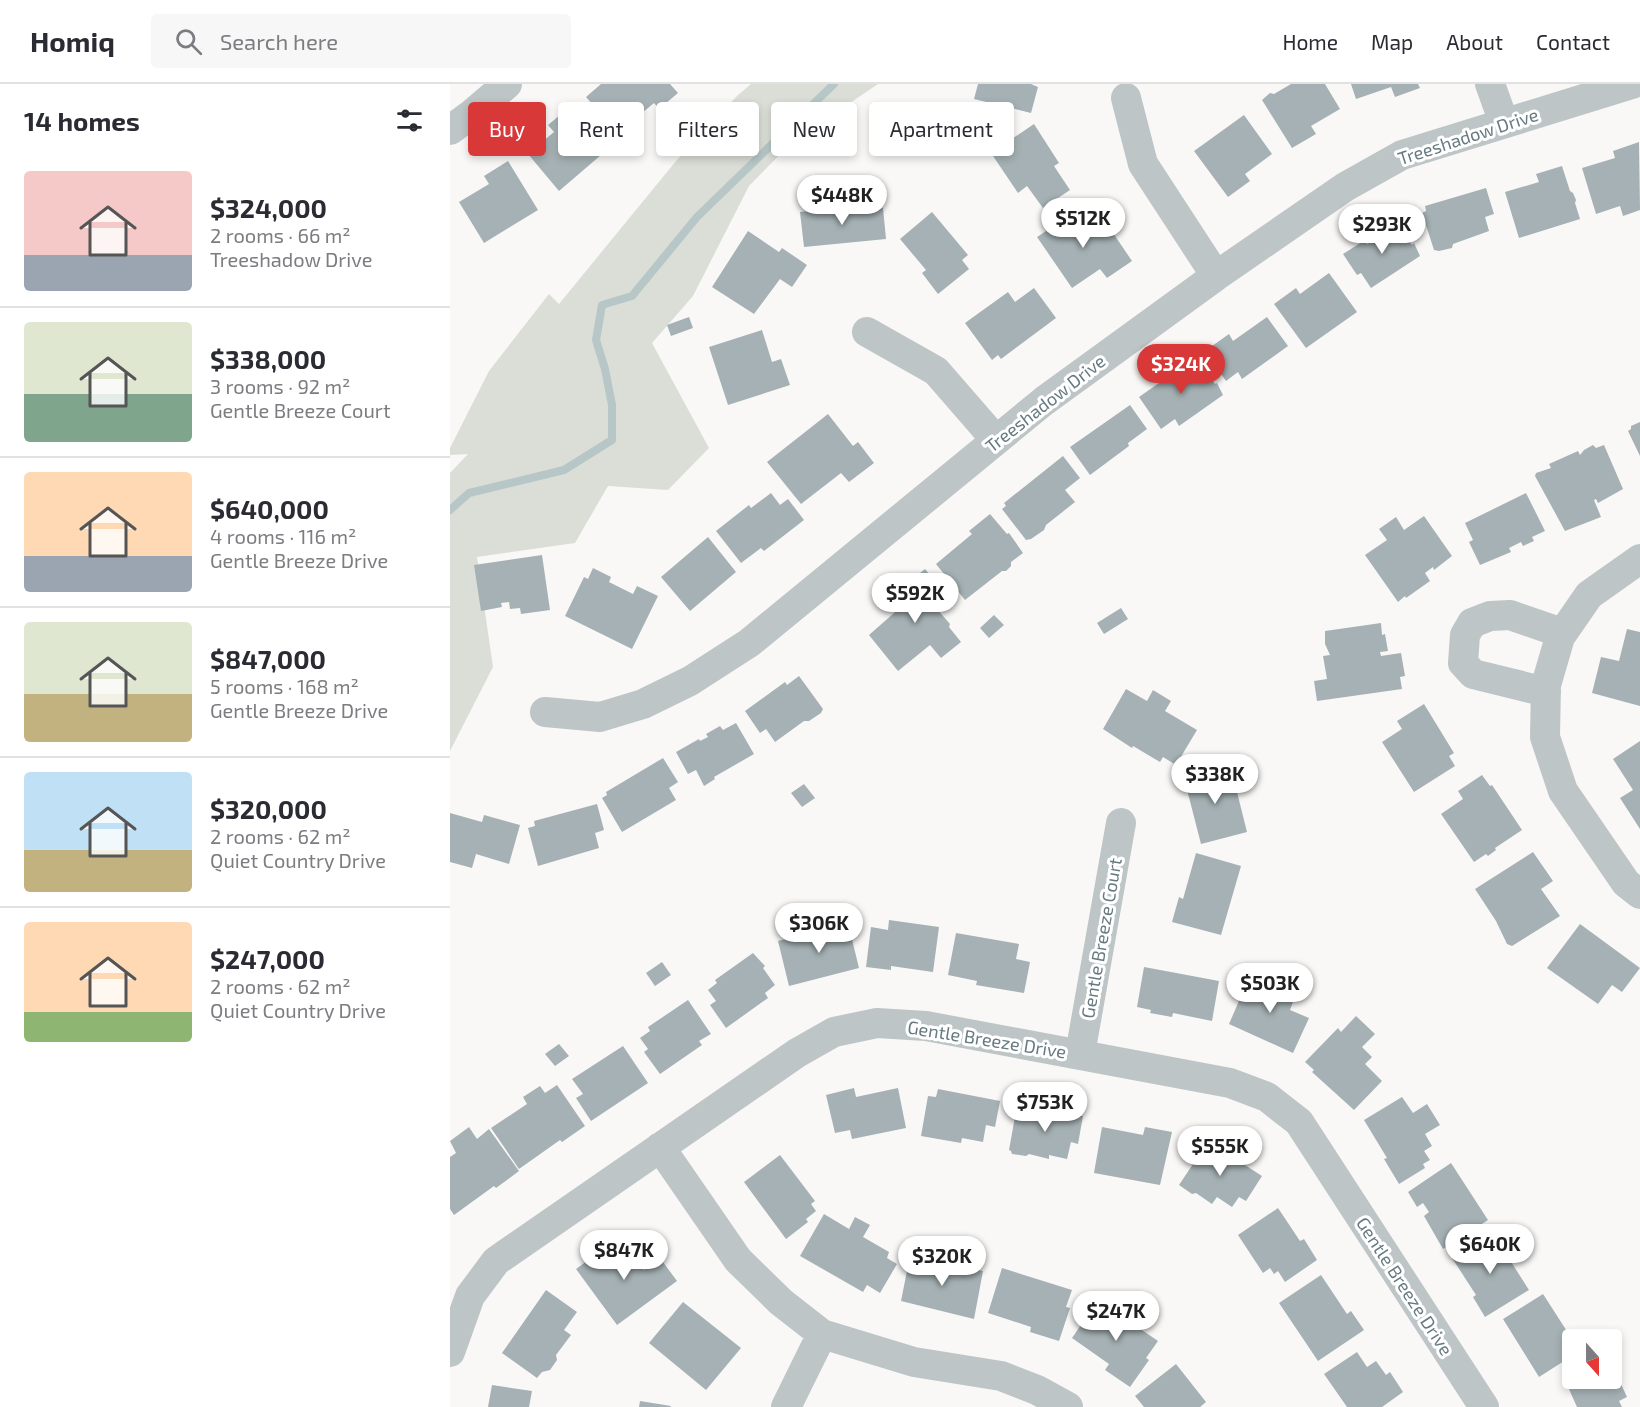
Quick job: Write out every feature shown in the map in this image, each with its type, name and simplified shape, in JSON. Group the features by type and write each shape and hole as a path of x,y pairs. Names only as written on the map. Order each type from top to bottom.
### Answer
{"street":[{"path":"450,129 472,114 507,84"},
{"path":"1490,84 1504,123"},
{"name":"Treeshadow Drive","path":"545,712 600,717 644,704 690,681 749,643 1044,400 1216,276 1345,187 1402,155 1632,84"},
{"path":"1126,98 1143,164 1216,276"},
{"path":"867,332 936,371 996,440"},
{"path":"1640,559 1590,595 1562,633 1546,685 1545,736 1563,791 1626,884 1640,894"},
{"path":"1546,692 1473,674 1463,663 1465,634 1472,623 1490,616 1510,615 1562,633"},
{"name":"Gentle Breeze Court","path":"1080,1054 1121,822"},
{"name":"Gentle Breeze Drive","path":"450,1352 470,1296 496,1261 797,1053 834,1032 877,1023 926,1026 1080,1054 1230,1083 1267,1097 1299,1122 1484,1407"},
{"path":"660,1147 738,1260 781,1302 822,1334 914,1362 1001,1376 1037,1390 1068,1407"},
{"path":"786,1407 822,1334"}],"shaded area":[{"path":"751,84 878,84 851,102 771,102 771,156 778,156 749,186 693,296 652,343 709,448 668,490 608,486 575,543 477,557 493,667 450,751 450,473 468,454 450,455 450,448 489,371 549,294 559,304 681,156 759,156 759,102 731,102"}],"building":[{"path":"601,84 670,84 678,93 667,102 656,102 656,105 654,103 644,111 644,102 590,102 586,97"},
{"path":"978,84 1031,84 1038,87 1031,113 1014,109 1014,102 986,102 974,99"},
{"path":"1291,84 1325,84 1340,109 1311,126 1316,134 1292,148 1262,100 1270,93 1274,94"},
{"path":"1351,84 1418,84 1420,88 1395,97 1391,87 1356,99"},
{"path":"1244,115 1272,154 1245,174 1250,181 1228,197 1194,151"},
{"path":"558,117 558,156 600,156 559,191 530,156 546,156 546,139 554,132 548,125"},
{"path":"1034,124 1059,163 1054,166 1070,190 1043,208 1027,186 1018,193 993,156 1014,156 1014,137"},
{"path":"1639,142 1640,210 1623,216 1620,206 1596,214 1582,168 1615,158 1613,151"},
{"path":"508,161 538,210 484,243 459,202 489,184 484,176"},
{"path":"1562,166 1570,191 1576,200 1580,219 1519,238 1505,192 1539,182 1536,174"},
{"path":"1486,188 1494,214 1485,217 1489,231 1453,244 1452,248 1434,250 1422,213 1426,211 1425,206"},
{"path":"859,206 860,210 883,208 886,239 804,247 800,212"},
{"path":"1081,208 1101,236 1111,230 1132,261 1107,278 1100,269 1072,288 1037,237"},
{"path":"932,212 968,255 962,260 969,269 938,294 922,273 926,270 900,239"},
{"path":"1398,225 1412,245 1414,243 1420,256 1371,288 1361,273 1357,275 1343,254 1365,240 1367,244 1376,239 1373,235 1385,226 1389,231"},
{"path":"748,231 779,252 782,248 807,265 792,287 780,279 754,314 712,287"},
{"path":"1329,273 1357,312 1306,348 1274,304 1296,288 1300,294"},
{"path":"1034,288 1056,318 1001,359 998,355 992,360 965,323 1008,292 1015,302"},
{"path":"689,317 693,328 671,336 667,325"},
{"path":"1267,317 1288,346 1242,379 1238,372 1226,381 1205,351 1229,334 1233,341"},
{"path":"762,330 772,362 781,359 790,385 728,405 709,347"},
{"path":"1196,357 1215,384 1217,383 1223,395 1179,426 1175,419 1161,429 1139,397"},
{"path":"1130,405 1147,429 1128,443 1129,446 1090,475 1070,447"},
{"path":"828,414 853,446 858,442 874,463 849,482 841,473 801,504 767,462"},
{"path":"1640,422 1640,456 1628,431 1631,426"},
{"path":"1593,445 1596,448 1604,445 1623,489 1598,503 1596,499 1594,500 1601,517 1565,531 1535,476 1536,473 1551,468 1549,464 1578,451 1580,455"},
{"path":"1063,456 1080,478 1065,490 1075,502 1046,525 1044,530 1026,540 1002,509 1006,506 1004,503"},
{"path":"771,493 780,505 788,499 804,520 764,551 761,548 741,563 716,531 749,505 751,508"},
{"path":"1526,493 1545,531 1532,537 1534,541 1523,546 1521,542 1509,548 1511,552 1480,565 1469,542 1473,540 1465,523"},
{"path":"990,514 1007,534 1009,533 1023,553 1011,562 1011,566 1006,571 1002,571 965,600 936,564 972,534 969,531"},
{"path":"1424,516 1452,556 1434,570 1433,567 1425,573 1430,581 1398,602 1365,555 1387,540 1379,529 1396,517 1404,530"},
{"path":"708,537 736,572 690,611 661,577"},
{"path":"542,555 550,610 521,614 520,608 510,609 509,602 501,603 502,607 481,611 474,565"},
{"path":"593,568 611,577 609,582 633,594 637,586 658,596 632,649 565,616 584,577 588,579"},
{"path":"925,569 943,590 929,600 950,624 949,627 961,642 941,658 930,645 898,671 869,635 902,606 893,595"},
{"path":"1121,608 1128,619 1104,634 1097,623"},
{"path":"994,615 1004,625 989,638 980,628"},
{"path":"1381,623 1382,635 1385,634 1388,651 1380,652 1381,656 1401,653 1405,676 1400,677 1402,689 1317,701 1314,681 1327,679 1323,656 1330,655 1325,644 1325,631"},
{"path":"1627,629 1640,632 1640,706 1592,693 1601,657 1619,661"},
{"path":"799,676 823,709 821,713 809,721 804,721 775,742 766,729 760,733 745,711 785,682 787,685"},
{"path":"1126,689 1147,701 1153,690 1171,701 1165,711 1197,730 1176,765 1163,757 1160,762 1133,746 1132,748 1103,729"},
{"path":"1424,704 1454,753 1449,756 1455,766 1414,792 1382,742 1402,729 1397,721"},
{"path":"736,723 754,754 714,777 715,779 704,786 696,770 688,774 676,752 699,739 700,741 708,737 706,734 720,726 723,730"},
{"path":"1640,741 1640,829 1620,798 1633,790 1613,759"},
{"path":"663,758 678,782 669,788 676,800 622,832 602,798 607,795 606,792"},
{"path":"1231,768 1247,832 1201,844 1183,774 1201,769 1202,775"},
{"path":"1482,775 1490,786 1492,785 1522,830 1495,848 1496,850 1488,856 1486,854 1474,862 1441,814 1463,799 1458,791"},
{"path":"804,784 815,798 802,807 791,793"},
{"path":"597,804 604,830 595,833 599,848 538,866 528,828 535,826 534,821"},
{"path":"450,813 482,822 484,815 520,825 509,864 476,854 472,868 450,862"},
{"path":"1533,852 1553,881 1541,889 1560,916 1512,946 1507,944 1496,921 1475,889"},
{"path":"1196,853 1241,866 1221,935 1172,922 1179,897 1183,899"},
{"path":"889,920 939,927 933,972 891,966 891,970 866,967 871,927 888,930"},
{"path":"848,923 859,968 789,986 778,941"},
{"path":"1580,924 1640,968 1622,992 1612,985 1598,1004 1547,968"},
{"path":"956,933 1019,944 1016,959 1030,962 1024,993 976,985 977,981 948,975"},
{"path":"753,953 765,966 763,968 775,985 765,993 768,998 726,1028 710,1005 716,1001 708,990 717,983 715,980"},
{"path":"662,962 671,975 655,986 646,973"},
{"path":"1144,967 1219,981 1212,1021 1173,1013 1172,1017 1150,1013 1151,1010 1137,1007"},
{"path":"1273,974 1296,984 1289,1000 1293,1002 1290,1010 1309,1018 1293,1053 1229,1024 1248,980 1267,988"},
{"path":"688,1000 711,1034 699,1041 702,1045 660,1074 644,1052 648,1049 640,1038 650,1031 648,1027"},
{"path":"1356,1016 1375,1034 1362,1047 1372,1057 1365,1064 1382,1081 1354,1110 1312,1072 1314,1070 1305,1062 1338,1028 1341,1032"},
{"path":"559,1044 569,1056 555,1066 545,1054"},
{"path":"623,1046 648,1083 591,1121 576,1098 583,1094 572,1079"},
{"path":"557,1085 585,1126 562,1142 560,1140 519,1169 491,1128 527,1104 523,1097 540,1086 545,1093"},
{"path":"854,1088 856,1097 898,1088 906,1128 852,1139 850,1130 835,1133 826,1095"},
{"path":"938,1089 1000,1101 995,1127 986,1125 983,1142 962,1138 961,1143 921,1136 928,1096 936,1097"},
{"path":"1402,1097 1413,1113 1427,1104 1440,1125 1425,1134 1432,1146 1424,1151 1430,1160 1423,1164 1425,1168 1399,1184 1384,1159 1387,1158 1364,1120"},
{"path":"1034,1107 1083,1116 1078,1144 1071,1142 1067,1159 1049,1155 1049,1159 1029,1154 1026,1156 1012,1154 1009,1150 1016,1111 1033,1113"},
{"path":"469,1127 477,1139 489,1129 519,1171 454,1215 450,1209 450,1157 456,1153 450,1141"},
{"path":"1102,1127 1143,1135 1145,1127 1172,1132 1160,1185 1094,1173"},
{"path":"1211,1143 1262,1176 1246,1201 1239,1197 1232,1207 1217,1197 1212,1204 1179,1185 1203,1149 1206,1150"},
{"path":"780,1155 815,1201 811,1204 816,1211 806,1219 808,1222 786,1239 744,1182"},
{"path":"1451,1163 1488,1220 1443,1249 1424,1216 1429,1212 1423,1203 1417,1207 1408,1192"},
{"path":"1278,1208 1300,1241 1304,1239 1317,1260 1285,1282 1278,1271 1274,1274 1270,1268 1263,1273 1238,1235"},
{"path":"824,1214 849,1229 855,1217 870,1225 863,1237 889,1252 887,1258 897,1264 880,1293 867,1285 863,1292 800,1256"},
{"path":"1492,1232 1529,1290 1485,1317 1473,1297 1476,1295 1452,1258"},
{"path":"617,1239 628,1253 631,1251 644,1270 660,1258 677,1281 617,1325 576,1269"},
{"path":"910,1256 983,1271 974,1319 901,1301"},
{"path":"1002,1268 1072,1290 1066,1307 1070,1308 1059,1341 1030,1332 1031,1327 988,1313"},
{"path":"1321,1275 1347,1314 1351,1311 1364,1330 1318,1361 1279,1303"},
{"path":"546,1290 577,1312 564,1330 571,1335 556,1355 557,1360 550,1370 542,1372 537,1378 502,1353"},
{"path":"1543,1294 1566,1329 1562,1329 1562,1362 1539,1377 1503,1319"},
{"path":"1098,1300 1158,1341 1146,1358 1149,1360 1130,1387 1105,1370 1109,1364 1072,1338"},
{"path":"683,1302 741,1348 706,1390 649,1343"},
{"path":"1357,1352 1367,1367 1376,1361 1386,1375 1390,1372 1403,1392 1382,1407 1347,1407 1324,1374"},
{"path":"1176,1364 1206,1402 1200,1407 1144,1407 1135,1396"},
{"path":"492,1385 532,1391 529,1407 488,1407"},
{"path":"1622,1386 1627,1397 1619,1401 1622,1407 1577,1407 1569,1389 1622,1389"},
{"path":"640,1401 671,1406 639,1407"}],"waterway":[{"path":"450,510 469,493 564,470 612,440 612,405 605,369 596,340 602,305 632,296 697,217 834,84"}]}
